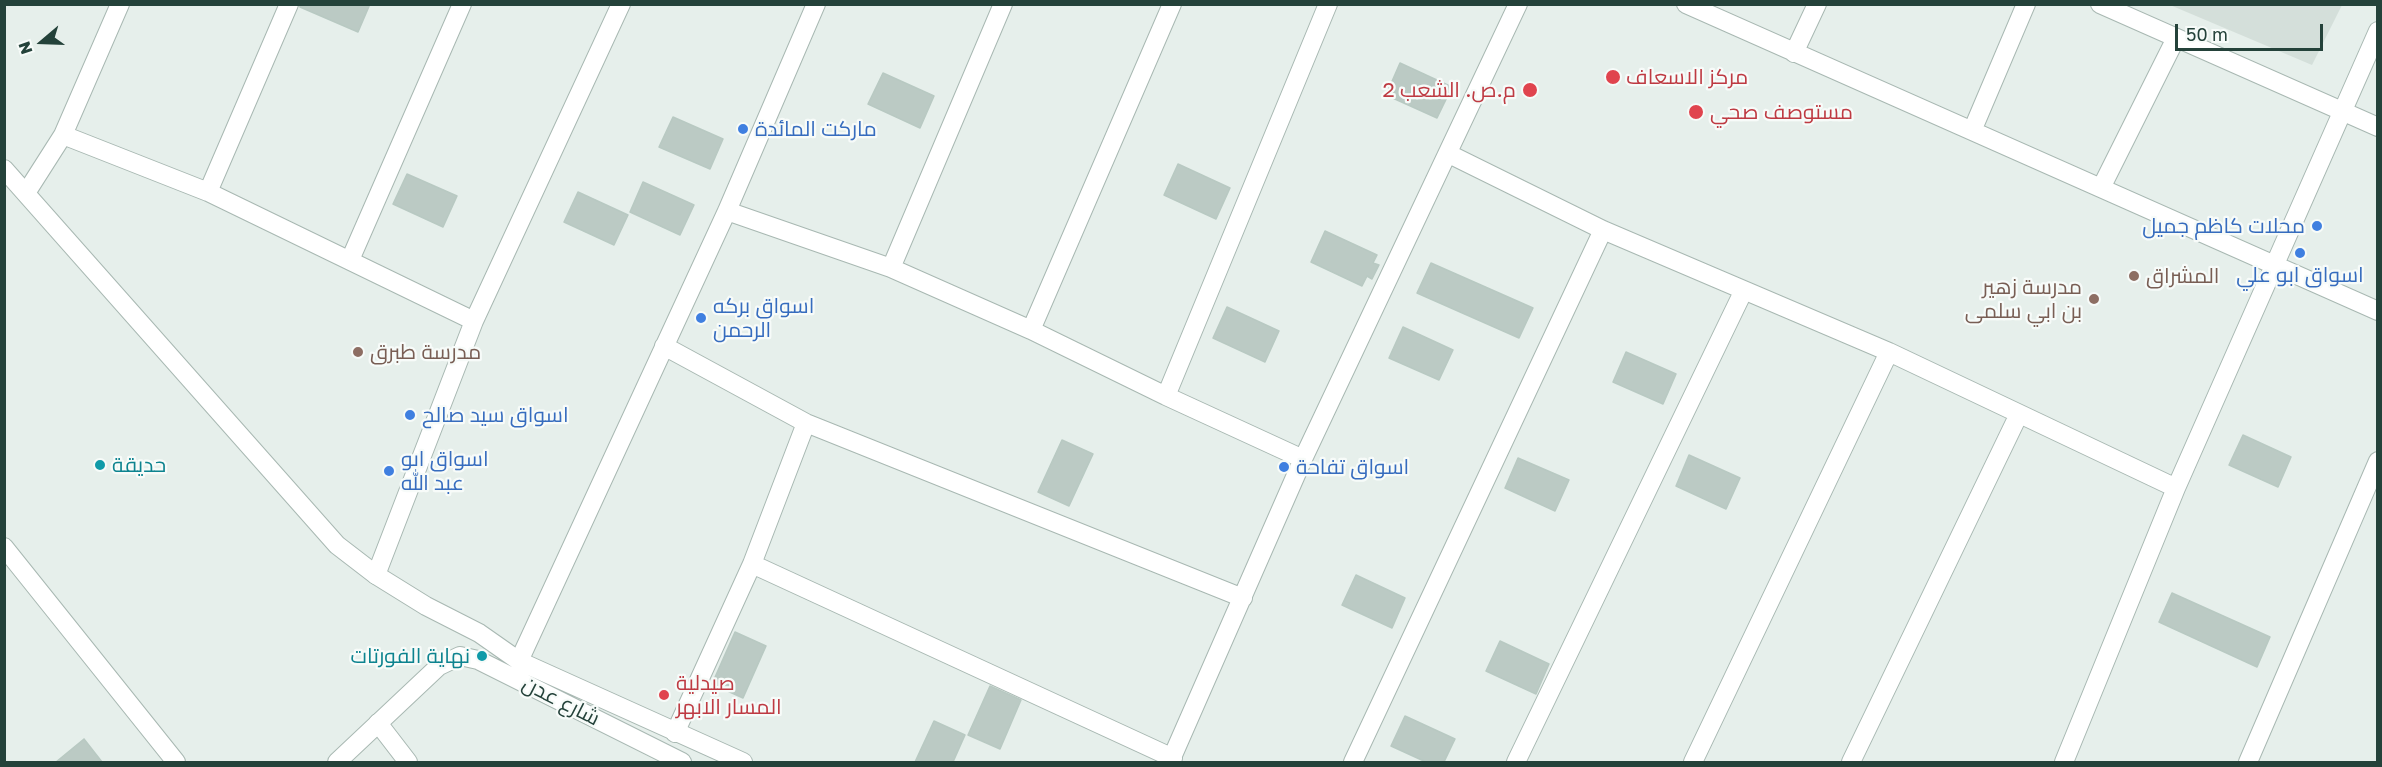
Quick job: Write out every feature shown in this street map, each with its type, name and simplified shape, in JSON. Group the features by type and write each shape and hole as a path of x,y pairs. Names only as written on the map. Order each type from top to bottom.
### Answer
{"street":[{"path":"26,193 63,135 120,4"},
{"path":"208,192 289,4"},
{"path":"350,260 462,4"},
{"path":"376,575 474,321 621,4"},
{"path":"519,661 727,211 816,4"},
{"path":"891,268 1003,4"},
{"path":"1031,330 1172,4"},
{"path":"1166,396 1328,4"},
{"path":"752,564 1172,760 1303,459 1518,4"},
{"path":"1686,4 2378,311"},
{"path":"1794,53 1817,4"},
{"path":"1972,131 2026,4"},
{"path":"2100,4 2378,127"},
{"path":"2064,762 2176,488 2378,31"},
{"path":"2101,188 2176,38"},
{"path":"63,135 208,192 474,321"},
{"path":"1449,154 1603,230 1743,292 1888,352 2176,488"},
{"name":"شارع عدن","path":"4,169 337,545 376,575 426,606 479,633 519,661 743,762"},
{"path":"727,211 891,268 1031,330 1303,459"},
{"path":"1353,762 1603,230"},
{"path":"1516,762 1743,292"},
{"path":"664,346 806,423 1243,598"},
{"path":"1693,762 1888,352"},
{"path":"1851,762 2019,414"},
{"path":"675,733 752,564 806,423"},
{"path":"2248,762 2378,461"},
{"path":"4,547 176,762"},
{"name":"شارع عدن","path":"378,723 439,666 460,656 478,660 682,762"},
{"path":"337,762 378,723 408,762"}],"shaded area":[{"path":"2170,5 2342,5 2312,65"}],"building":[{"path":"300,4 370,4 358,32 300,7"},
{"path":"1400,63 1452,87 1437,118 1386,95"},
{"path":"883,73 934,96 920,128 868,104"},
{"path":"673,117 723,139 710,169 659,147"},
{"path":"1178,164 1230,188 1216,219 1164,195"},
{"path":"407,174 457,196 443,227 393,204"},
{"path":"643,182 694,205 680,235 630,212"},
{"path":"578,192 628,215 614,245 564,222"},
{"path":"1325,231 1377,255 1373,263 1379,265 1372,279 1367,276 1362,286 1311,262"},
{"path":"1431,263 1533,308 1519,338 1417,293"},
{"path":"1227,307 1279,331 1265,362 1213,338"},
{"path":"1403,327 1453,350 1439,380 1389,358"},
{"path":"1626,352 1676,374 1663,404 1613,382"},
{"path":"2243,435 2291,457 2278,487 2229,465"},
{"path":"1062,440 1093,454 1069,506 1038,492"},
{"path":"1689,455 1740,478 1726,509 1676,486"},
{"path":"1518,458 1569,480 1555,511 1505,488"},
{"path":"1356,575 1405,598 1392,628 1342,605"},
{"path":"2172,593 2270,637 2257,667 2159,622"},
{"path":"735,632 766,646 743,698 712,684"},
{"path":"1500,641 1549,664 1536,694 1486,671"},
{"path":"990,686 1021,700 1000,749 968,735"},
{"path":"1405,716 1455,739 1444,762 1426,762 1391,746"},
{"path":"934,721 965,735 953,762 915,762"},
{"path":"84,739 102,762 56,762"}],"place":[{"name":"مركز الاسعاف","path":"1613,77"},
{"name":"م.ص. الشعب 2","path":"1530,90"},
{"name":"مستوصف صحي","path":"1696,112"},
{"name":"ماركت المائدة","path":"743,129"},
{"name":"محلات كاظم جميل","path":"2317,226"},
{"name":"اسواق ابو علي","path":"2300,253"},
{"name":"المشراق","path":"2134,276"},
{"name":"مدرسة زهير بن ابي سلمى","path":"2094,299"},
{"name":"اسواق بركه الرحمن","path":"701,318"},
{"name":"مدرسة طبرق","path":"358,352"},
{"name":"اسواق سيد صالح","path":"410,415"},
{"name":"حديقة","path":"100,465"},
{"name":"اسواق تفاحة","path":"1284,467"},
{"name":"اسواق ابو عبد الله","path":"389,471"},
{"name":"نهاية الفورتات","path":"482,656"},
{"name":"صيدلية المسار الابهر","path":"664,695"}]}
